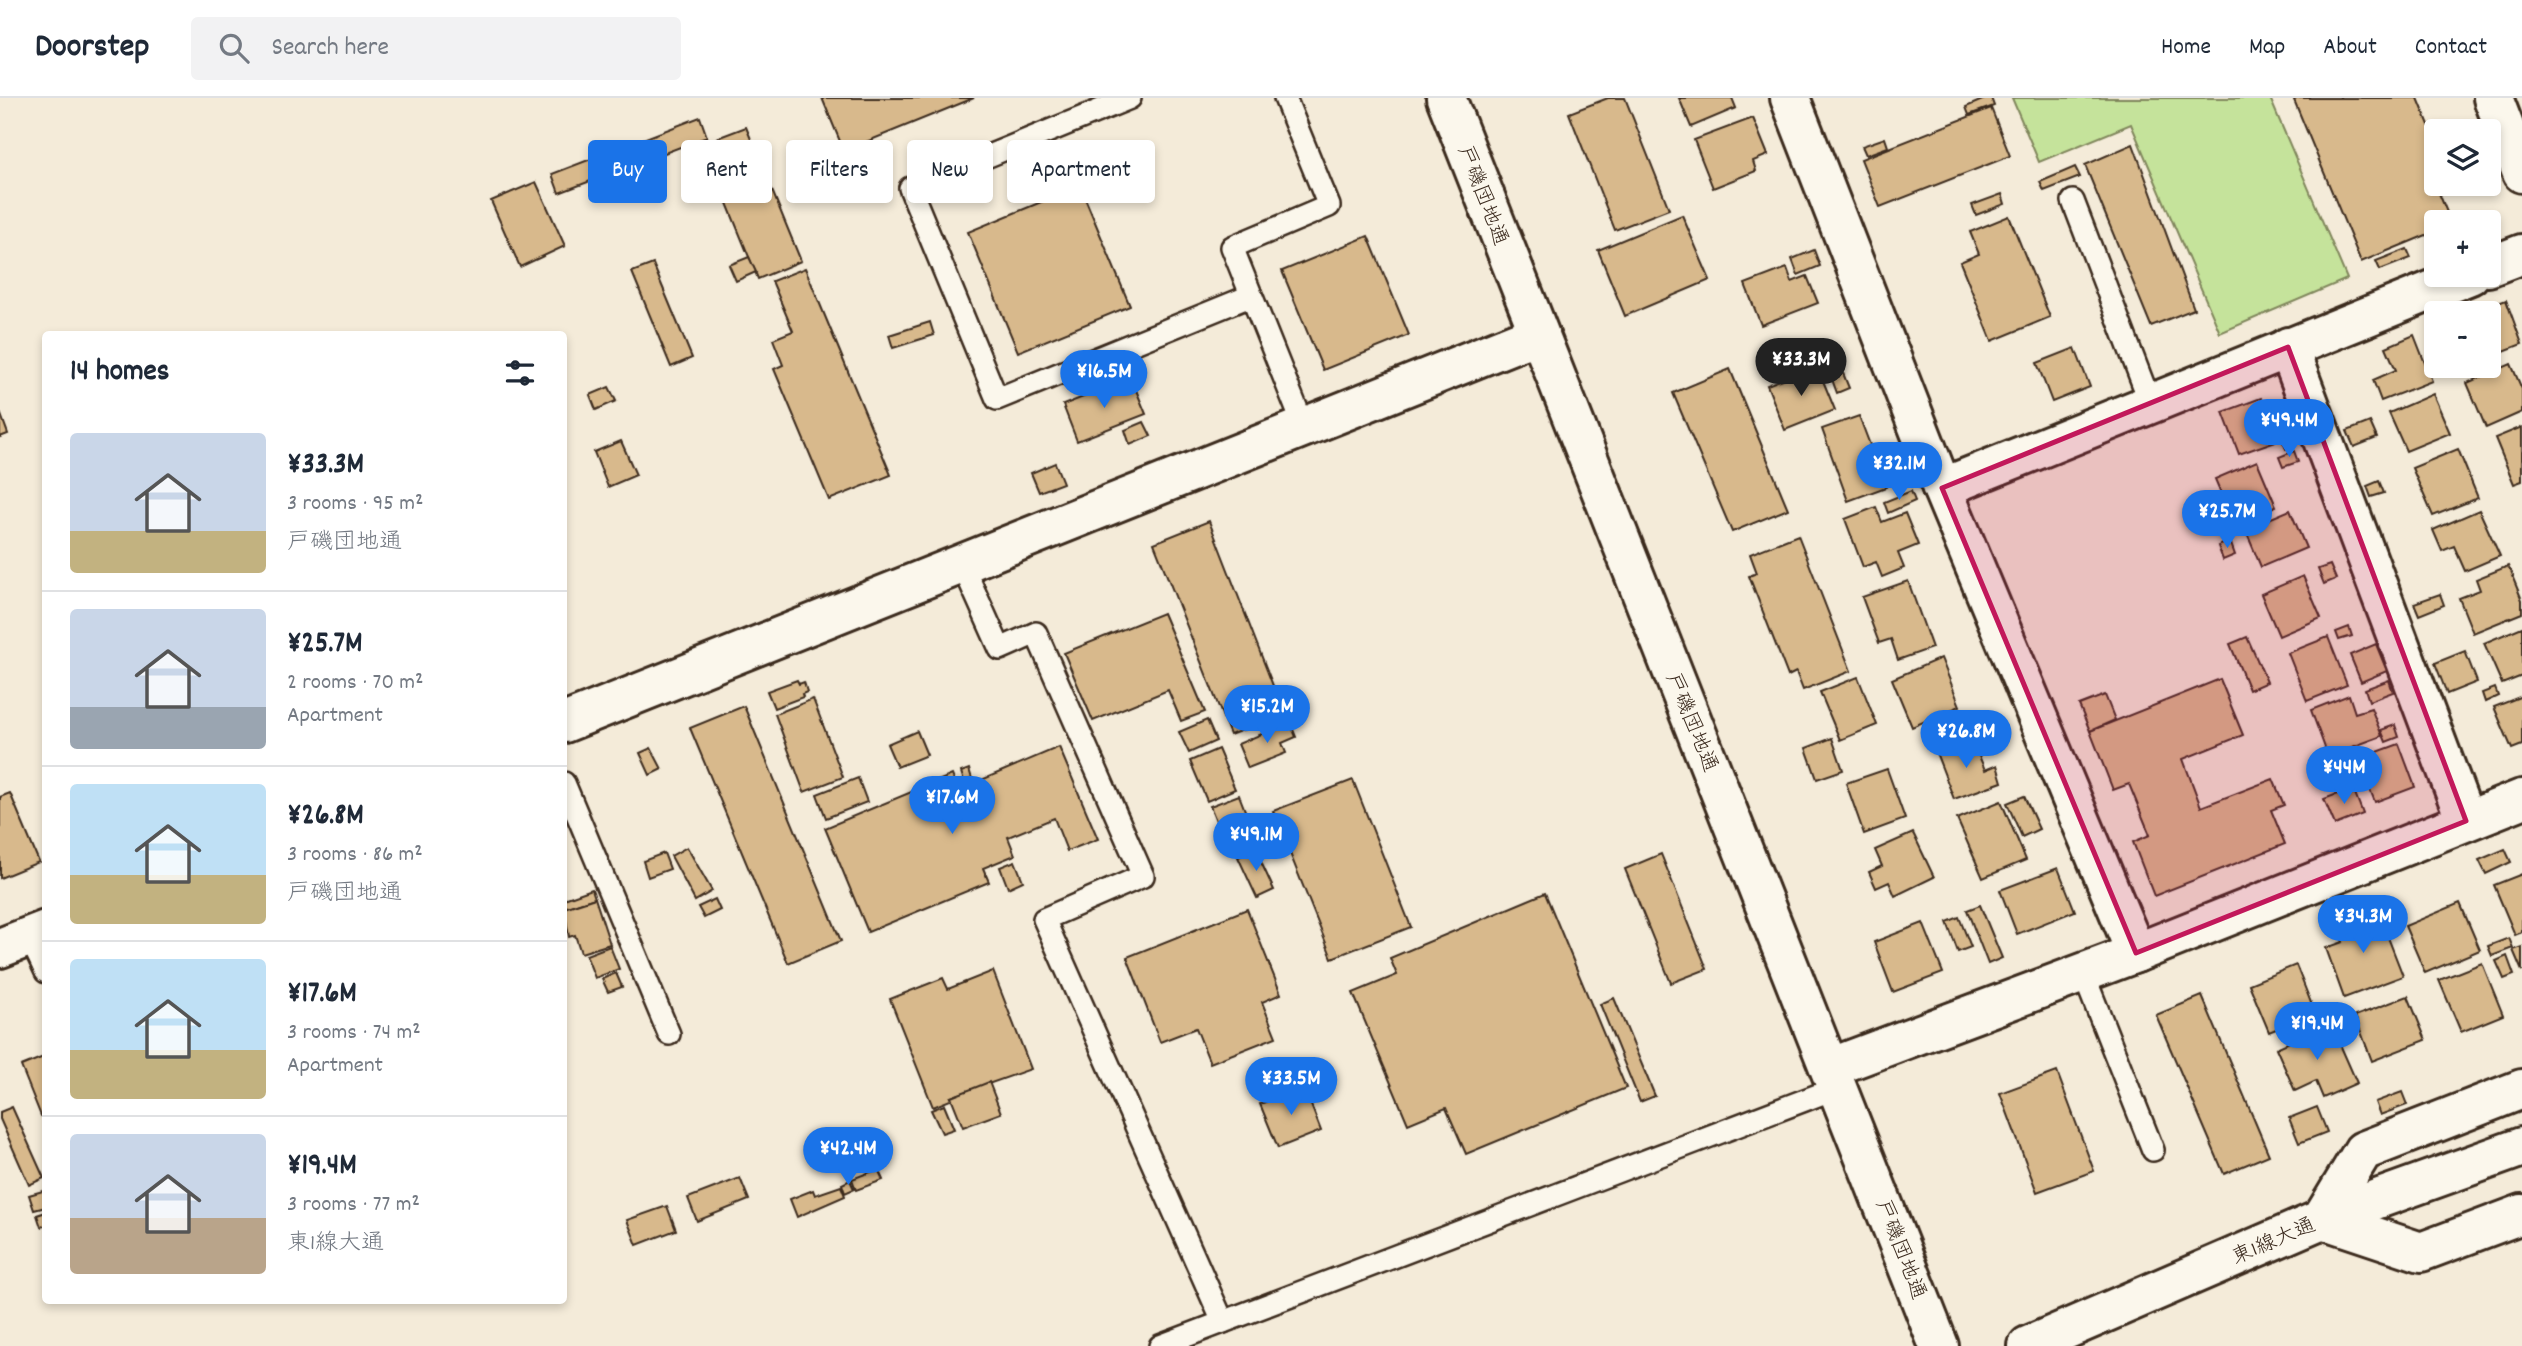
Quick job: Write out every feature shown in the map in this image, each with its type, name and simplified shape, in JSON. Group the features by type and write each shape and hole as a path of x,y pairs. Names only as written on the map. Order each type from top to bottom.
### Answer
{"street":[{"name":"戸磯団地通","path":"1446,98 1537,334 1836,1077 1939,1346"},
{"path":"1790,98 1942,488 2136,953"},
{"path":"2493,98 2522,173"},
{"path":"2501,262 2522,254"},
{"path":"1942,488 2440,287"},
{"path":"567,722 1537,334"},
{"path":"2288,347 2466,821"},
{"path":"1836,1077 2083,973 2522,799"},
{"path":"2522,1089 2363,1151 2322,1219 2421,1252 2522,1214"},
{"name":"東1線大通","path":"2028,1346 2322,1219 2522,1147"}],"lane":[{"path":"1129,98 910,188 997,399 1250,296"},
{"path":"1285,98 1329,206 1232,247 1304,427"},
{"path":"2073,201 2150,402"},
{"path":"962,564 1000,649 1036,633 1143,876 1044,919 1223,1322"},
{"path":"567,790 669,1034"},
{"path":"25,938 42,966"},
{"path":"2083,973 2153,1150"},
{"path":"1160,1346 1836,1077"}],"highlighted area":[{"path":"2288,347 2466,821 2136,953 1942,488"}],"green space":[{"path":"2012,98 2270,98 2347,279 2220,333 2131,124 2039,162"}],"building":[{"path":"822,98 974,98 871,140 839,140"},
{"path":"1608,98 1625,98 1669,209 1615,230 1569,113"},
{"path":"1679,98 1732,98 1736,108 1691,127"},
{"path":"1991,98 1994,106 1969,115 1966,107"},
{"path":"2418,98 2427,119 2424,119 2424,196 2440,196 2446,210 2424,210 2424,236 2361,262 2294,100"},
{"path":"1991,108 2010,156 1880,207 1861,159"},
{"path":"700,117 707,137 681,140 681,147 667,152 667,140 640,140"},
{"path":"1753,118 1768,155 1753,161 1756,171 1713,188 1694,140"},
{"path":"746,127 751,140 718,140 717,138"},
{"path":"1885,138 1888,147 1866,155 1862,146"},
{"path":"2133,144 2194,309 2151,326 2085,165"},
{"path":"588,160 588,182 559,193 552,174"},
{"path":"2075,167 2080,177 2044,191 2040,182"},
{"path":"536,182 565,246 520,267 491,201"},
{"path":"772,190 801,261 758,279 727,203 772,203"},
{"path":"2002,194 2005,204 1976,215 1972,205"},
{"path":"1039,203 1087,203 1130,306 1018,352 968,232"},
{"path":"1682,215 1710,280 1625,316 1598,250"},
{"path":"2009,216 2050,317 1992,341 1960,262 1979,254 1970,232"},
{"path":"1368,236 1409,335 1323,370 1282,271"},
{"path":"2407,249 2411,258 2380,270 2376,261"},
{"path":"1814,250 1820,266 1798,275 1792,259"},
{"path":"749,257 756,272 736,281 729,265"},
{"path":"653,264 692,358 671,367 632,272"},
{"path":"805,268 891,475 829,500 774,369 783,365 773,339 793,331 772,281"},
{"path":"1787,268 1792,282 1807,276 1818,303 1761,325 1745,284"},
{"path":"2506,300 2522,344 2501,352 2501,302"},
{"path":"930,322 934,335 893,348 889,335"},
{"path":"2414,335 2424,361 2424,378 2431,378 2432,381 2381,401 2373,380 2396,370 2386,347"},
{"path":"2075,348 2090,387 2052,402 2037,363"},
{"path":"1834,351 1849,388 1837,393 1823,355"},
{"path":"2511,364 2522,389 2522,412 2486,428 2467,383 2479,378 2501,378 2501,368"},
{"path":"1817,366 1835,410 1785,430 1767,385"},
{"path":"1730,369 1788,509 1732,532 1673,393"},
{"path":"1131,378 1146,414 1077,441 1063,405"},
{"path":"609,387 616,401 596,410 590,395"},
{"path":"2433,394 2450,433 2406,451 2389,413"},
{"path":"2261,398 2276,441 2239,454 2223,412"},
{"path":"0,412 8,434 0,437"},
{"path":"1859,416 1886,487 1848,501 1822,429"},
{"path":"1144,422 1151,436 1130,445 1125,430"},
{"path":"2370,422 2377,438 2354,447 2347,431"},
{"path":"2522,427 2522,481 2514,484 2495,438"},
{"path":"2289,431 2295,445 2286,449 2280,434"},
{"path":"621,441 636,475 608,487 594,452"},
{"path":"2458,449 2478,498 2433,516 2412,468"},
{"path":"2294,451 2298,462 2283,467 2279,457"},
{"path":"2257,461 2276,506 2234,524 2215,479"},
{"path":"1055,463 1063,483 1039,492 1031,473"},
{"path":"2379,481 2384,493 2371,497 2367,486"},
{"path":"1911,491 1915,501 1888,513 1884,502"},
{"path":"1876,507 1882,522 1905,513 1918,545 1898,553 1904,568 1882,577 1876,562 1863,567 1845,519"},
{"path":"2290,510 2306,548 2261,567 2245,529"},
{"path":"2479,510 2500,556 2465,571 2454,546 2442,551 2433,530"},
{"path":"1209,521 1284,714 1230,735 1154,543"},
{"path":"1798,535 1851,671 1803,690 1796,672 1788,676 1749,576 1757,573 1750,554"},
{"path":"2230,541 2235,555 2223,560 2218,546"},
{"path":"2330,565 2336,579 2324,584 2318,569"},
{"path":"2508,566 2522,600 2522,613 2473,633 2459,598 2480,590 2476,579"},
{"path":"2303,576 2321,618 2279,636 2261,594"},
{"path":"1908,581 1932,648 1898,660 1891,639 1879,643 1862,597"},
{"path":"2440,594 2444,605 2419,615 2414,603"},
{"path":"1163,613 1205,712 1181,721 1168,690 1093,721 1064,653"},
{"path":"2349,627 2352,636 2339,640 2336,632"},
{"path":"2522,627 2522,676 2502,684 2484,643"},
{"path":"2247,637 2267,682 2249,690 2230,644"},
{"path":"2328,637 2347,685 2307,701 2288,653"},
{"path":"2376,644 2387,671 2361,682 2350,655"},
{"path":"2465,651 2477,682 2447,694 2435,663"},
{"path":"1941,658 1960,706 1912,727 1892,679"},
{"path":"1858,677 1877,725 1840,740 1820,692"},
{"path":"2220,679 2243,735 2183,759 2201,807 2273,779 2284,805 2271,810 2285,844 2154,896 2133,842 2150,835 2129,784 2113,790 2090,731"},
{"path":"797,680 799,684 804,682 807,692 802,694 803,697 774,708 767,691"},
{"path":"2389,680 2393,692 2369,701 2365,689"},
{"path":"2495,688 2498,696 2485,702 2482,693"},
{"path":"2105,695 2115,720 2090,731 2079,705"},
{"path":"2349,695 2355,713 2371,708 2382,736 2328,756 2311,710"},
{"path":"2522,696 2522,745 2512,749 2494,707"},
{"path":"813,699 843,777 804,792 775,714"},
{"path":"744,706 841,941 788,963 690,728"},
{"path":"1207,720 1216,741 1189,753 1179,732"},
{"path":"1290,722 1296,737 1282,743 1286,753 1248,768 1238,744"},
{"path":"2395,725 2399,737 2386,742 2381,730"},
{"path":"917,731 927,755 897,767 887,744"},
{"path":"1832,738 1843,770 1817,779 1806,748"},
{"path":"1961,740 1967,755 1977,751 1985,770 1997,765 2002,782 1954,799 1935,750"},
{"path":"2399,744 2415,787 2375,802 2358,759"},
{"path":"1059,747 1098,839 1067,851 1054,818 1008,837 1015,855 983,868 989,882 868,932 825,828 952,775 958,790"},
{"path":"651,748 662,769 650,775 640,753"},
{"path":"1218,749 1235,789 1207,801 1190,761"},
{"path":"2324,768 2331,783 2322,787 2315,772"},
{"path":"969,769 972,779 964,781 961,772"},
{"path":"1887,769 1905,819 1864,834 1846,783"},
{"path":"858,778 867,802 826,818 817,794"},
{"path":"1353,780 1411,927 1332,958 1273,811"},
{"path":"2353,788 2363,814 2335,825 2324,799"},
{"path":"10,793 39,862 0,878 0,797"},
{"path":"1239,795 1256,839 1228,850 1210,806"},
{"path":"2024,796 2039,829 2022,837 2007,803"},
{"path":"2001,801 2026,860 1983,878 1957,819"},
{"path":"1913,833 1934,877 1895,896 1889,882 1876,888 1869,872 1882,866 1875,850"},
{"path":"687,847 712,891 695,901 671,856"},
{"path":"1255,849 1274,890 1257,898 1238,857"},
{"path":"2505,849 2511,862 2486,874 2479,860"},
{"path":"664,853 670,869 648,877 643,861"},
{"path":"1661,854 1707,969 1671,983 1625,869"},
{"path":"1015,861 1023,881 1008,888 1000,867"},
{"path":"2058,868 2075,911 2017,934 2000,890"},
{"path":"2522,874 2522,932 2515,935 2494,885"},
{"path":"592,889 595,898 567,907 567,898"},
{"path":"1545,893 1626,1088 1466,1154 1446,1108 1408,1124 1353,993 1397,975 1390,958"},
{"path":"595,898 610,944 581,953 575,935 569,937 567,907"},
{"path":"715,899 720,910 704,918 698,907"},
{"path":"2460,903 2480,950 2425,973 2405,926"},
{"path":"1980,905 2002,958 1988,964 1967,910"},
{"path":"1247,909 1281,994 1262,1002 1276,1037 1210,1063 1196,1028 1160,1042 1127,957"},
{"path":"2377,909 2403,976 2344,998 2326,948 2343,942 2336,924"},
{"path":"1959,917 1971,947 1958,952 1947,922"},
{"path":"1923,923 1943,973 1893,992 1874,942"},
{"path":"2509,938 2513,948 2492,956 2488,946"},
{"path":"610,946 619,969 595,978 586,955"},
{"path":"2522,947 2522,971 2513,950"},
{"path":"2507,956 2514,975 2504,979 2496,961"},
{"path":"2482,963 2503,1015 2461,1032 2439,980"},
{"path":"2296,965 2315,1013 2269,1032 2249,984"},
{"path":"993,971 1031,1069 951,1097 953,1099 933,1107 890,999 943,978 948,989"},
{"path":"616,973 622,987 608,992 602,979"},
{"path":"2202,996 2269,1155 2224,1174 2156,1015"},
{"path":"2408,996 2426,1040 2372,1061 2355,1016"},
{"path":"1614,998 1655,1096 1640,1102 1600,1004"},
{"path":"2331,1024 2357,1083 2323,1098 2316,1081 2295,1091 2276,1048"},
{"path":"42,1058 42,1116 41,1116 21,1066"},
{"path":"2057,1072 2094,1171 2037,1192 2000,1093"},
{"path":"989,1082 1001,1113 963,1127 951,1097"},
{"path":"1304,1087 1321,1131 1278,1148 1260,1104"},
{"path":"2402,1092 2407,1105 2380,1115 2375,1102"},
{"path":"944,1105 954,1129 942,1133 931,1110"},
{"path":"12,1107 42,1179 29,1185 0,1119 0,1112"},
{"path":"2317,1107 2327,1132 2299,1143 2289,1118"},
{"path":"878,1169 883,1180 856,1190 852,1179"},
{"path":"740,1178 749,1200 697,1221 688,1198"},
{"path":"850,1180 854,1189 845,1193 842,1184"},
{"path":"841,1186 845,1196 797,1217 790,1199 813,1190 815,1195"},
{"path":"42,1191 42,1208 34,1210 29,1195"},
{"path":"667,1206 676,1230 637,1245 627,1220"},
{"path":"42,1213 41,1227 37,1215"}]}
